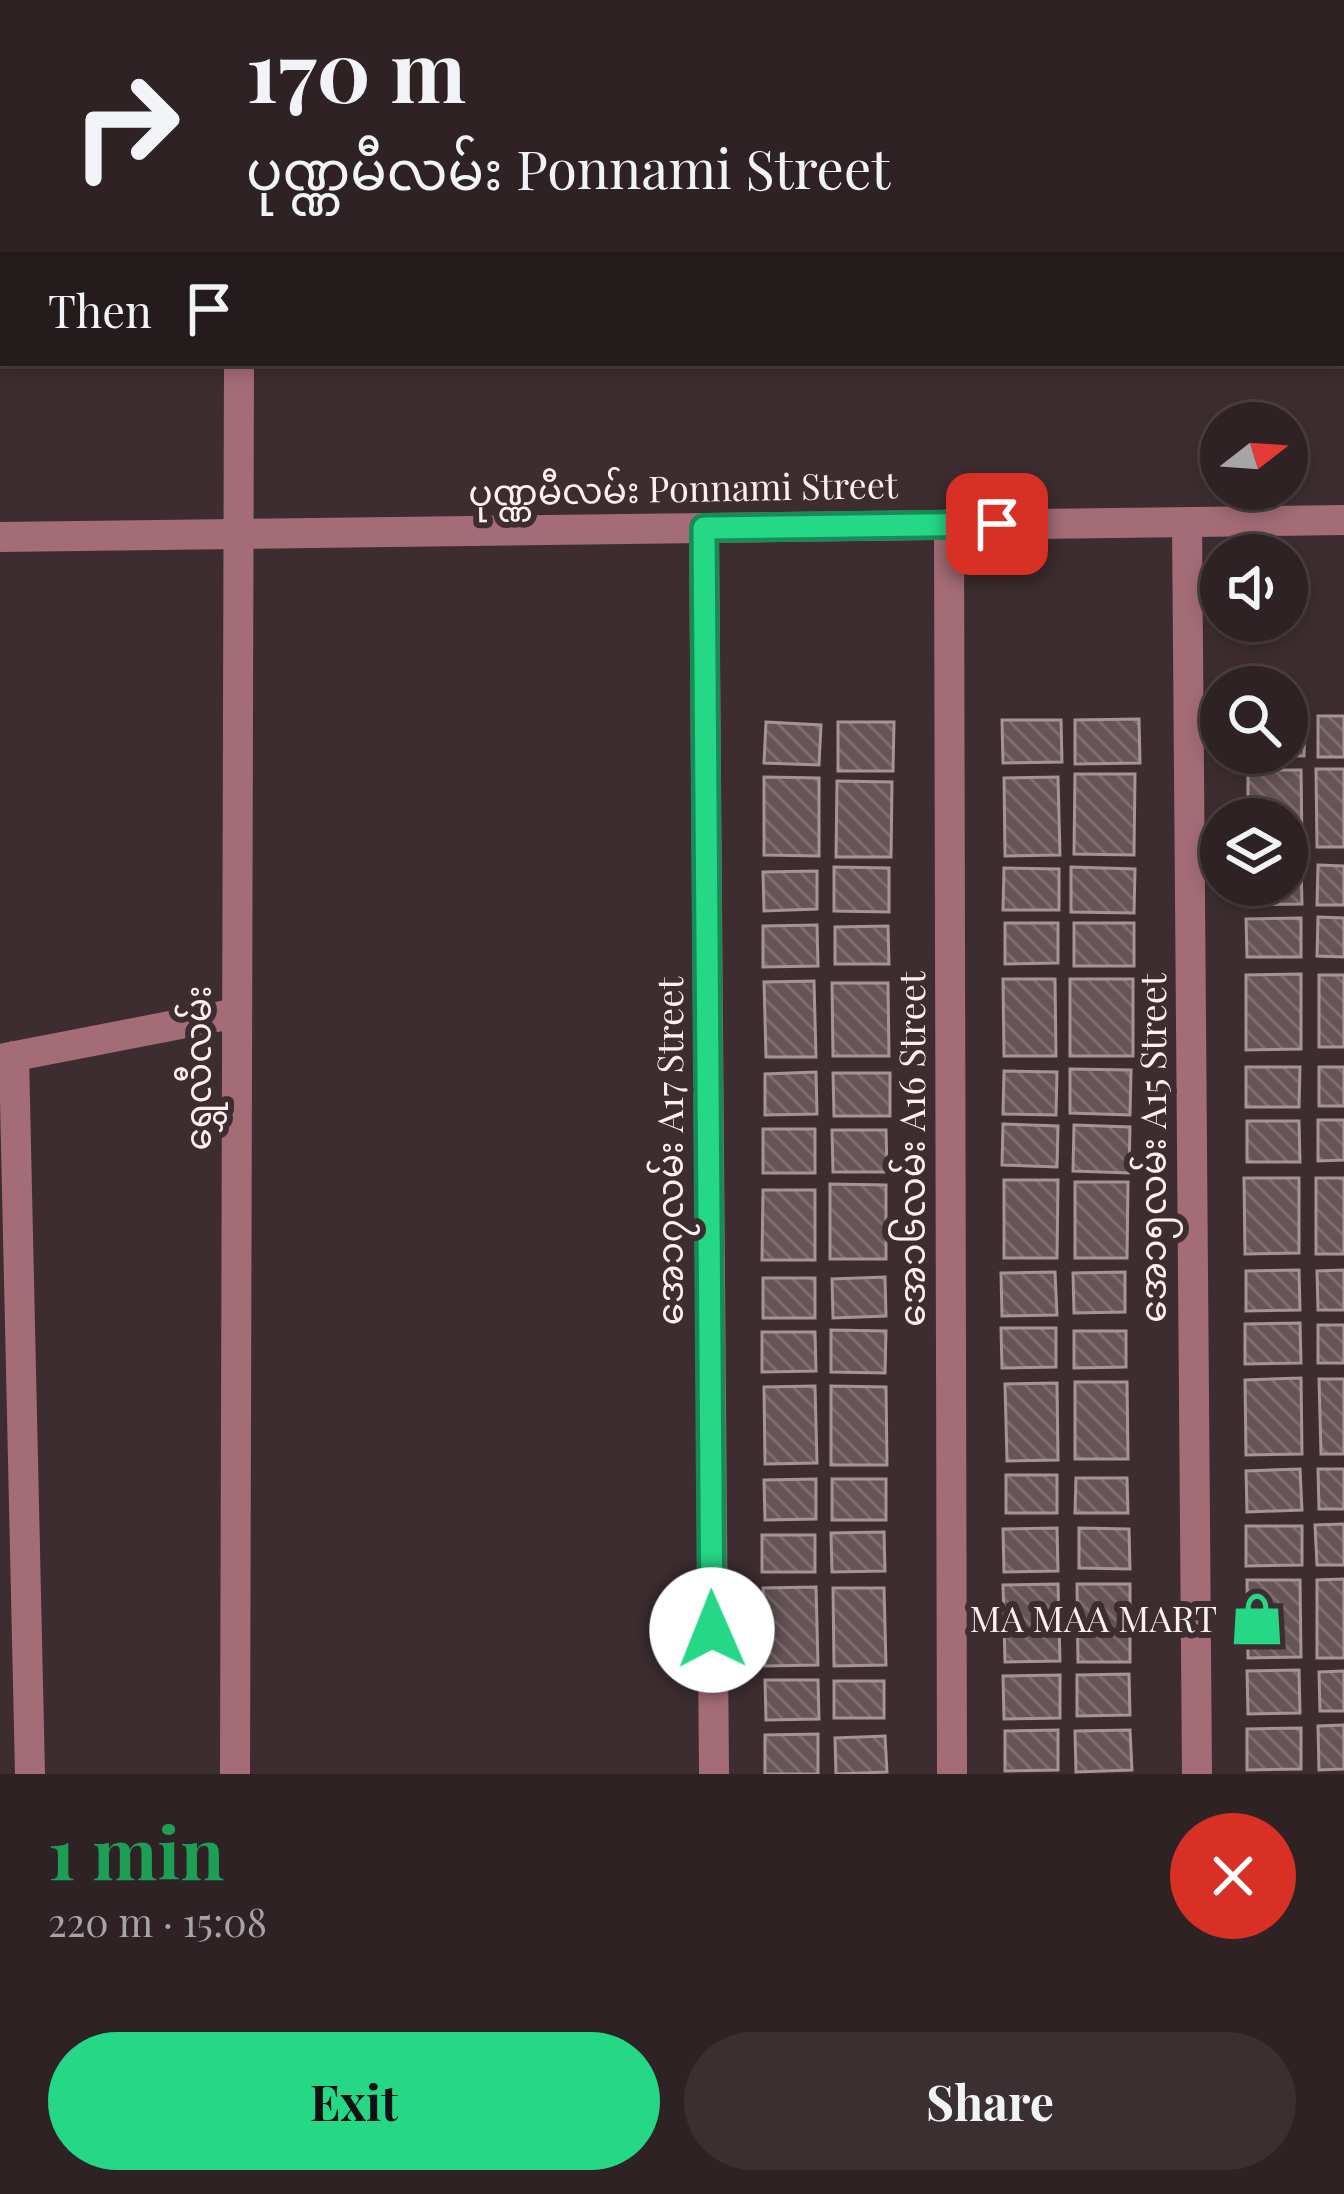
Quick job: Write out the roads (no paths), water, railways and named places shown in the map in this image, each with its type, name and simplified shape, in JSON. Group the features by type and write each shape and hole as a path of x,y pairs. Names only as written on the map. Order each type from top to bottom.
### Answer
{"street":[{"name":"ရွှေလီလမ်း","path":"235,1774 239,366"},
{"name":"ပုဏ္ဏမီလမ်း Ponnami Street","path":"0,536 1344,520"},
{"name":"အေ၁၅လမ်း A15 Street","path":"1187,522 1196,1774"},
{"name":"အေ၁၆လမ်း A16 Street","path":"950,524 952,1774"},
{"name":"အေ၁၇လမ်း A17 Street","path":"704,528 713,1774"},
{"path":"30,1774 7,1057 237,1013"}],"place":[{"name":"MA MAA MART","path":"1257,1619"}]}
